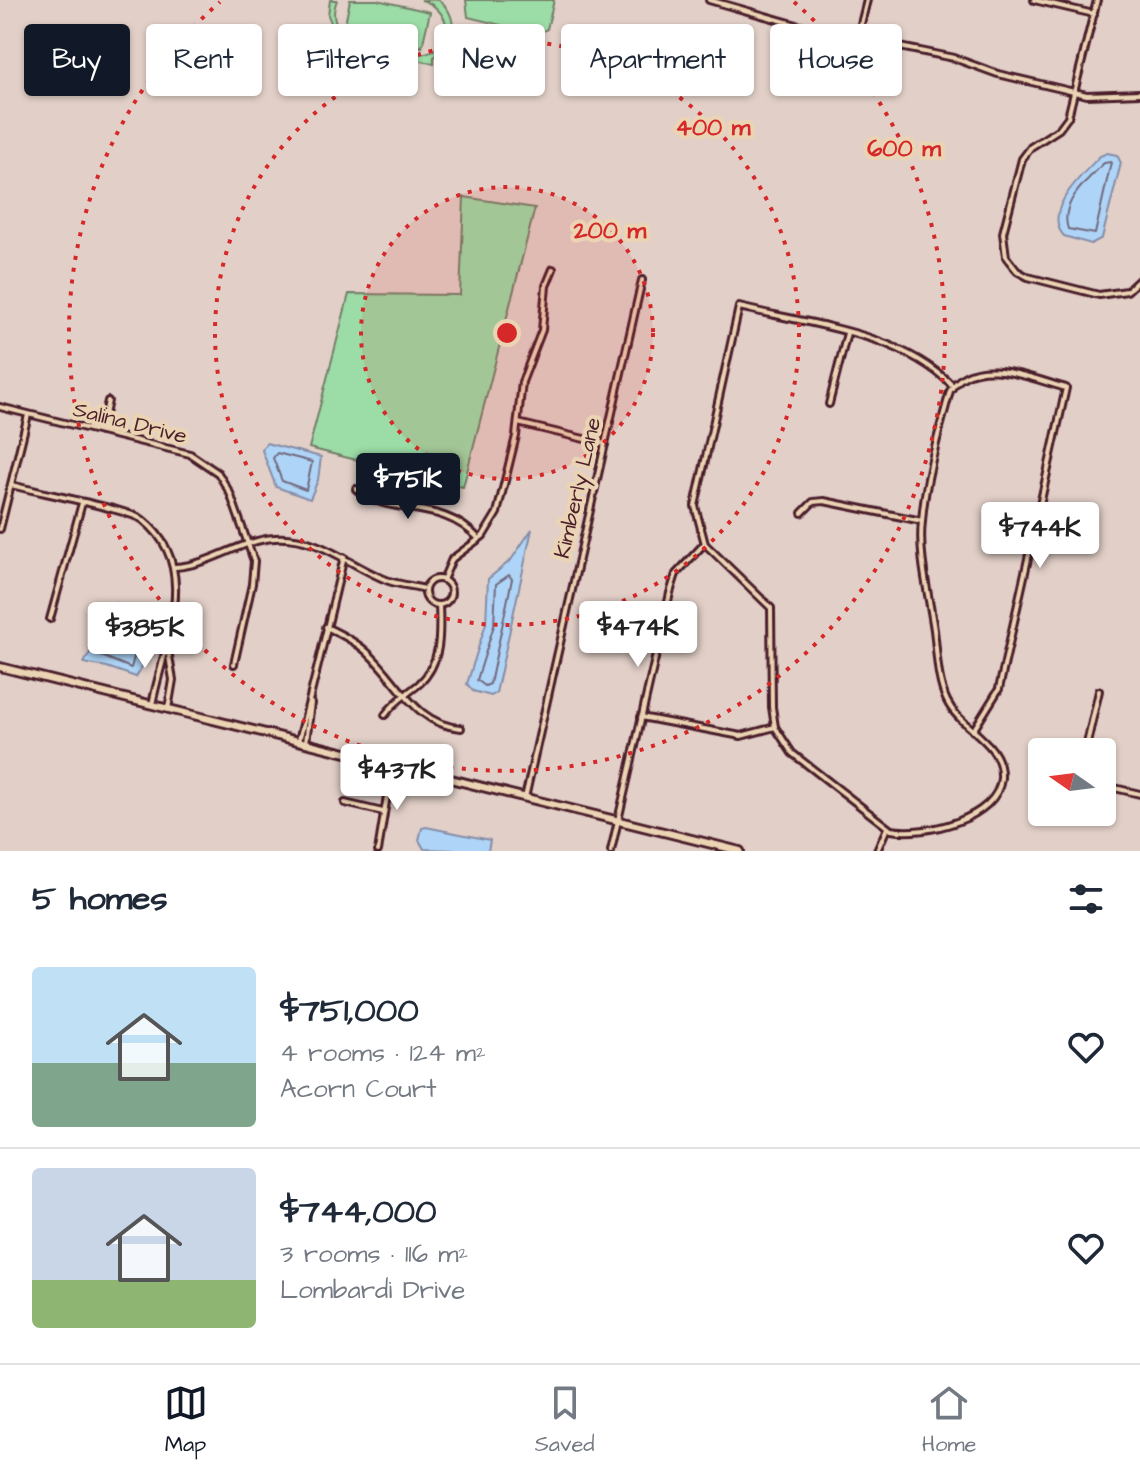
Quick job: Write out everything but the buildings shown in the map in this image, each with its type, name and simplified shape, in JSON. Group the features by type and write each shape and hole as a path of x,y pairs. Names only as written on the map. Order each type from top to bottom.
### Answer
{"main road":[{"path":"0,667 740,851"}],"street":[{"path":"709,0 798,24"},
{"path":"861,24 867,0"},
{"path":"1034,0 1094,14"},
{"path":"1097,0 1075,92 1064,123 1031,147 1022,159 1003,233 1003,246 1010,263 1034,280 1104,296 1127,291 1140,279"},
{"path":"902,48 954,58 998,74 1075,92 1100,96 1140,93"},
{"path":"443,580 452,559 479,539 492,525 497,513 518,423 522,382 542,330 547,282 553,269"},
{"name":"Kimberly Lane","path":"525,798 642,280"},
{"path":"953,386 912,354 847,333 739,307 695,506 705,544 771,608 772,707 775,727 792,753 887,828 904,831 978,814 991,803 1000,783 1000,766 994,751 955,715 942,689 922,521 953,386 959,379 981,371 1004,372 1066,388 999,689 985,718 973,731"},
{"path":"829,404 847,333"},
{"path":"101,432 108,401"},
{"name":"Salina Drive","path":"0,407 184,453 205,462 225,483 250,544 253,578 234,664"},
{"path":"0,529 29,414"},
{"path":"518,423 605,444"},
{"path":"11,485 143,520 166,544 175,567 167,642 152,705"},
{"path":"356,489 373,499 458,520 479,539"},
{"path":"802,513 813,502 824,501 922,521"},
{"path":"50,619 82,503"},
{"path":"175,567 202,563 250,544 288,538 315,544 388,580 425,589"},
{"path":"611,851 672,584 687,559 705,544"},
{"path":"302,741 344,557"},
{"path":"434,580 443,580 449,585 451,594 447,602 439,605 428,600 425,589 434,580"},
{"path":"385,715 434,665 439,645 439,605"},
{"path":"326,627 362,647 434,722 461,728"},
{"path":"167,642 173,680 168,709"},
{"path":"1088,738 1099,691"},
{"path":"641,717 741,736 775,727"},
{"path":"378,851 392,765"},
{"path":"1116,788 1140,794"},
{"path":"345,803 383,812"},
{"path":"877,851 887,828"}],"green space":[{"path":"330,0 337,0 334,12 337,24 332,24 328,15"},
{"path":"350,0 377,0 430,12 422,47 418,46 418,24 345,24"},
{"path":"421,0 439,0 452,22 446,24 437,9"},
{"path":"466,0 554,0 545,30 545,24 496,24 468,17"},
{"path":"434,50 434,64 418,60 418,54"},
{"path":"464,197 535,208 463,487 309,448 349,294 460,295"}],"water":[{"path":"1107,153 1117,155 1121,163 1102,238 1091,244 1064,236 1058,226 1061,204 1084,172"},
{"path":"266,443 321,457 318,480 310,499 276,487 262,450"},
{"path":"532,529 496,693 491,696 473,691 467,684 486,623 488,579 511,560"},
{"path":"116,603 150,613 149,646 136,677 84,663 98,639 106,611"},
{"path":"422,828 490,840 488,851 424,849 419,840"}]}
